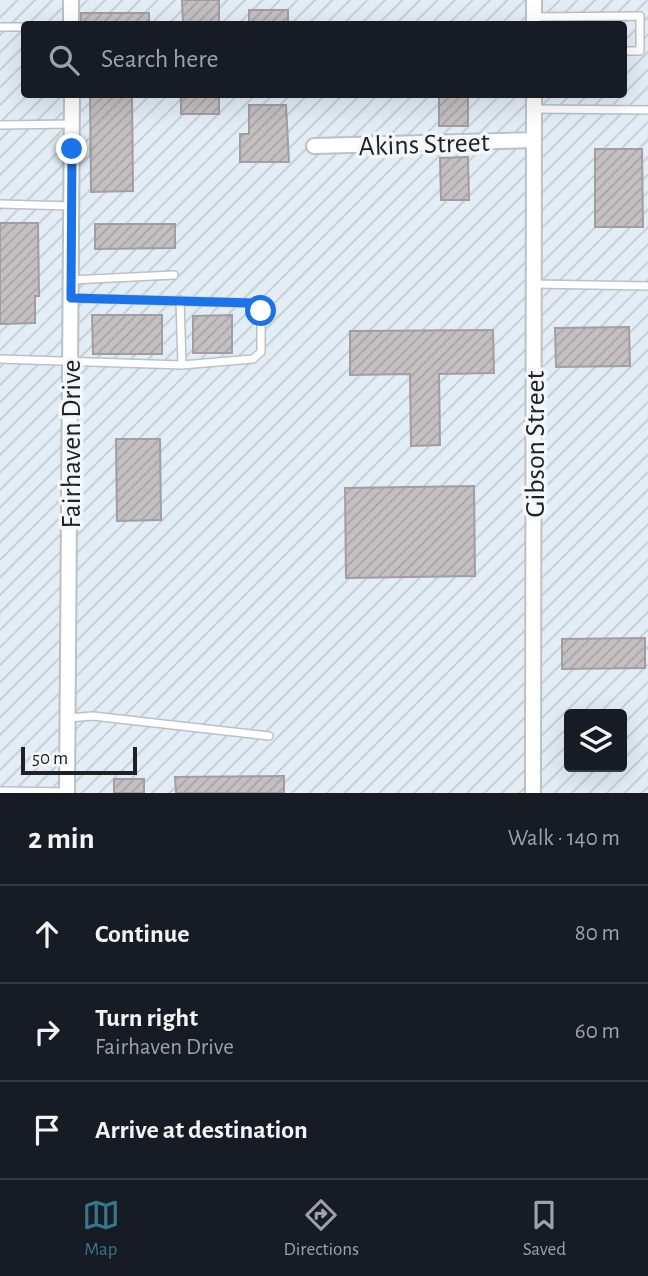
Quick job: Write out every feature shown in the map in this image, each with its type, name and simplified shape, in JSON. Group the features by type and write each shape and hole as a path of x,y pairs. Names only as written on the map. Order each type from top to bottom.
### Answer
{"street":[{"path":"71,0 71,21"},
{"path":"534,0 534,21"},
{"name":"Fairhaven Drive","path":"67,792 72,98"},
{"name":"Gibson Street","path":"533,793 534,102"},
{"name":"Akins Street","path":"314,146 534,140"}],"lane":[{"path":"534,21 640,16 640,51 627,51"},
{"path":"0,27 21,27"},
{"path":"534,102 648,110"},
{"path":"0,125 72,124"},
{"path":"0,204 71,206"},
{"path":"71,280 174,275"},
{"path":"534,284 648,286"},
{"path":"0,359 181,365 253,359 261,352 261,311 251,303 71,298"},
{"path":"180,300 181,365"},
{"path":"68,718 93,716 270,736"},
{"path":"0,791 67,792"}],"shaded area":[{"path":"0,0 648,0 648,793 0,793"}],"building":[{"path":"182,0 219,0 219,21 183,21"},
{"path":"249,10 288,10 288,21 249,21"},
{"path":"81,13 149,13 149,21 81,21"},
{"path":"90,98 132,98 133,191 91,192"},
{"path":"181,98 219,98 219,114 181,114"},
{"path":"439,98 468,98 468,126 439,126"},
{"path":"249,105 286,105 289,162 240,162 240,134 249,134"},
{"path":"595,149 642,149 643,227 595,227"},
{"path":"468,157 469,200 441,200 440,158"},
{"path":"0,223 38,223 39,296 35,296 35,323 0,324"},
{"path":"95,224 175,224 175,248 95,249"},
{"path":"92,315 162,315 162,354 93,354"},
{"path":"232,315 232,353 193,353 193,316"},
{"path":"629,327 630,366 556,367 555,328"},
{"path":"493,330 494,373 439,374 440,445 411,446 410,374 350,375 350,331"},
{"path":"116,439 160,439 161,520 117,521"},
{"path":"474,486 475,576 346,578 345,488"},
{"path":"645,638 645,668 562,669 562,639"},
{"path":"284,776 284,793 176,793 175,777"},
{"path":"114,779 144,779 144,793 114,793"}],"route":[{"path":"72,149 71,298 251,303 261,311"}]}
